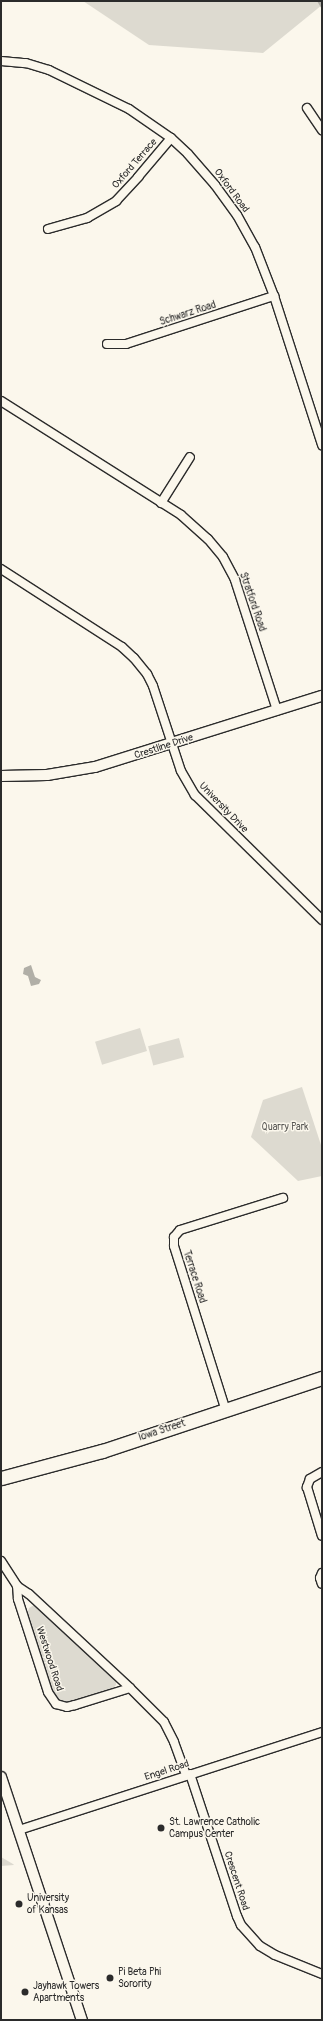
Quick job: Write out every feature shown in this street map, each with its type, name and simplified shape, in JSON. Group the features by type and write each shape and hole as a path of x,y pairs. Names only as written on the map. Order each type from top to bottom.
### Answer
{"highway":[{"name":"Iowa Street","path":"1,1478 102,1450 322,1378"}],"street":[{"name":"Oxford Road","path":"1,61 38,66 64,76 129,109 171,138 201,168 237,215 255,247 274,296 322,445"},
{"path":"307,108 322,130"},
{"name":"Oxford Terrace","path":"48,229 87,218 116,201 130,187 171,138"},
{"name":"Schwarz Road","path":"107,344 126,344 274,296"},
{"name":"Stratford Road","path":"1,401 161,502 181,515 201,531 216,548 230,570 277,710"},
{"path":"161,502 190,457"},
{"name":"University Drive","path":"1,569 122,647 131,655 147,674 153,686 181,771 195,795 322,920"},
{"name":"Crestline Drive","path":"1,776 28,776 70,772 121,760 322,696"},
{"name":"Terrace Road","path":"226,1410 174,1246 174,1237 180,1230 283,1198"},
{"path":"322,1472 314,1476 308,1482 307,1487 322,1536"},
{"name":"Westwood Road","path":"1,1561 17,1586 35,1600 130,1688 164,1722 188,1775"},
{"path":"322,1573 320,1578 322,1584"},
{"name":"Westwood Road","path":"17,1586 18,1599 24,1613 48,1692 56,1704 67,1707 75,1706 130,1688"},
{"path":"24,1613 25,1607 35,1600"},
{"name":"Engel Road","path":"19,1830 322,1732"},
{"name":"Crescent Road","path":"188,1775 241,1925 260,1946 276,1955 322,1974"},
{"path":"1,1777 82,2020"}],"green space":[{"path":"83,1 322,1 322,5 263,53 149,45"},
{"path":"140,1028 147,1051 102,1065 95,1042"},
{"path":"179,1038 184,1057 153,1066 148,1046"},
{"name":"Quarry Park","path":"302,1087 322,1148 322,1176 298,1181 251,1137 263,1100"},
{"path":"34,1605 116,1680 116,1685 112,1689 69,1703 57,1700 51,1688 27,1614 29,1608"},
{"path":"1,1857 13,1864 14,1865 1,1866"}],"shaded area":[{"path":"31,965 35,977 41,980 39,984 31,986 28,976 23,974 24,968"}],"waterway":[{"path":"319,1 322,6"}],"place":[{"name":"St. Lawrence Catholic Campus Center","path":"161,1828"},
{"name":"University of Kansas","path":"19,1904"},
{"name":"Pi Beta Phi Sorority","path":"110,1978"},
{"name":"Jayhawk Towers Apartments","path":"25,1992"}]}
